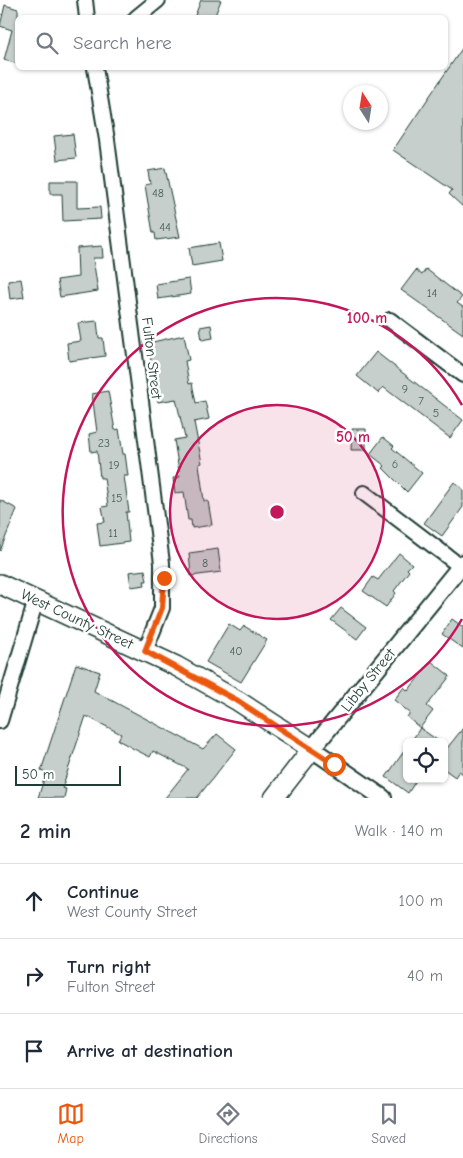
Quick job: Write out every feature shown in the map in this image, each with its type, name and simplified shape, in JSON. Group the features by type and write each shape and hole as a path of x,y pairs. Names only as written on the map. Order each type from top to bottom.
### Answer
{"main road":[{"name":"West County Street","path":"0,584 145,651 238,701 312,749"},
{"name":"Libby Street","path":"274,798 312,749"}],"street":[{"path":"85,0 87,15"},
{"path":"140,15 158,0"},
{"name":"Fulton Street","path":"95,70 107,140 163,570 162,608 145,651"},
{"path":"390,320 463,375"},
{"path":"364,493 462,564"},
{"name":"Libby Street","path":"312,749 462,564"},
{"path":"0,721 36,600"},
{"name":"West County Street","path":"312,749 383,798"}],"building":[{"path":"201,0 221,0 215,15 195,15"},
{"path":"5,5 18,9 18,15 15,15 15,63 4,60 12,30 0,26"},
{"path":"463,47 463,207 449,194 452,190 393,150"},
{"path":"73,134 76,158 57,160 54,136"},
{"path":"165,168 180,237 156,240 155,233 153,233 145,185 150,184 148,171"},
{"path":"50,181 77,181 77,208 100,207 101,219 63,221 62,194 50,194"},
{"path":"219,243 222,261 192,266 189,248"},
{"path":"102,246 103,258 93,258 98,291 60,297 57,280 78,277 77,248"},
{"path":"426,269 462,297 457,303 463,307 463,334 401,290 416,270 422,275"},
{"path":"21,279 24,297 10,299 8,281"},
{"path":"189,279 191,294 158,299 156,284"},
{"path":"97,321 99,338 103,338 105,356 69,361 67,343 81,341 78,323"},
{"path":"211,325 213,338 202,340 200,327"},
{"path":"184,335 189,360 185,361 189,384 192,383 196,403 205,401 209,419 194,422 202,463 199,464 204,501 208,501 212,525 192,528 191,520 188,520 184,492 175,493 173,478 180,477 174,440 185,438 176,399 158,402 148,343"},
{"path":"376,352 463,420 450,438 383,387 378,393 357,376"},
{"path":"108,391 115,430 119,429 126,461 128,476 124,476 129,512 126,512 129,542 100,546 97,523 105,522 102,507 108,506 104,478 100,478 97,451 91,452 89,434 97,432 92,394"},
{"path":"352,429 366,429 366,450 351,450"},
{"path":"383,437 394,446 392,448 422,473 407,492 383,468 385,466 370,454"},
{"path":"454,482 463,489 463,507 442,536 424,523"},
{"path":"0,500 17,509 0,551"},
{"path":"218,549 221,572 191,576 189,553"},
{"path":"399,553 412,564 407,569 409,571 394,591 396,593 386,607 363,591 373,577 378,580"},
{"path":"145,570 147,581 144,581 145,585 131,587 129,572"},
{"path":"341,608 366,627 357,639 331,620"},
{"path":"452,619 463,627 463,649 442,634"},
{"path":"229,624 240,631 244,626 267,640 241,682 206,662"},
{"path":"431,661 450,676 427,706 433,711 420,728 407,717 410,713 394,700 404,687 408,691"},
{"path":"76,664 100,672 94,691 122,706 203,749 217,734 236,749 197,798 165,798 188,769 153,751 150,757 134,749 118,740 121,734 86,716 62,788 66,789 64,798 38,798 46,773 41,771"},
{"path":"420,728 434,738 414,738"},
{"path":"463,728 463,774 459,771 455,777 448,772 448,747"},
{"path":"403,753 403,783 414,783 408,793 386,777"}],"route":[{"path":"164,578 162,608 145,651 238,701 334,764"}]}
